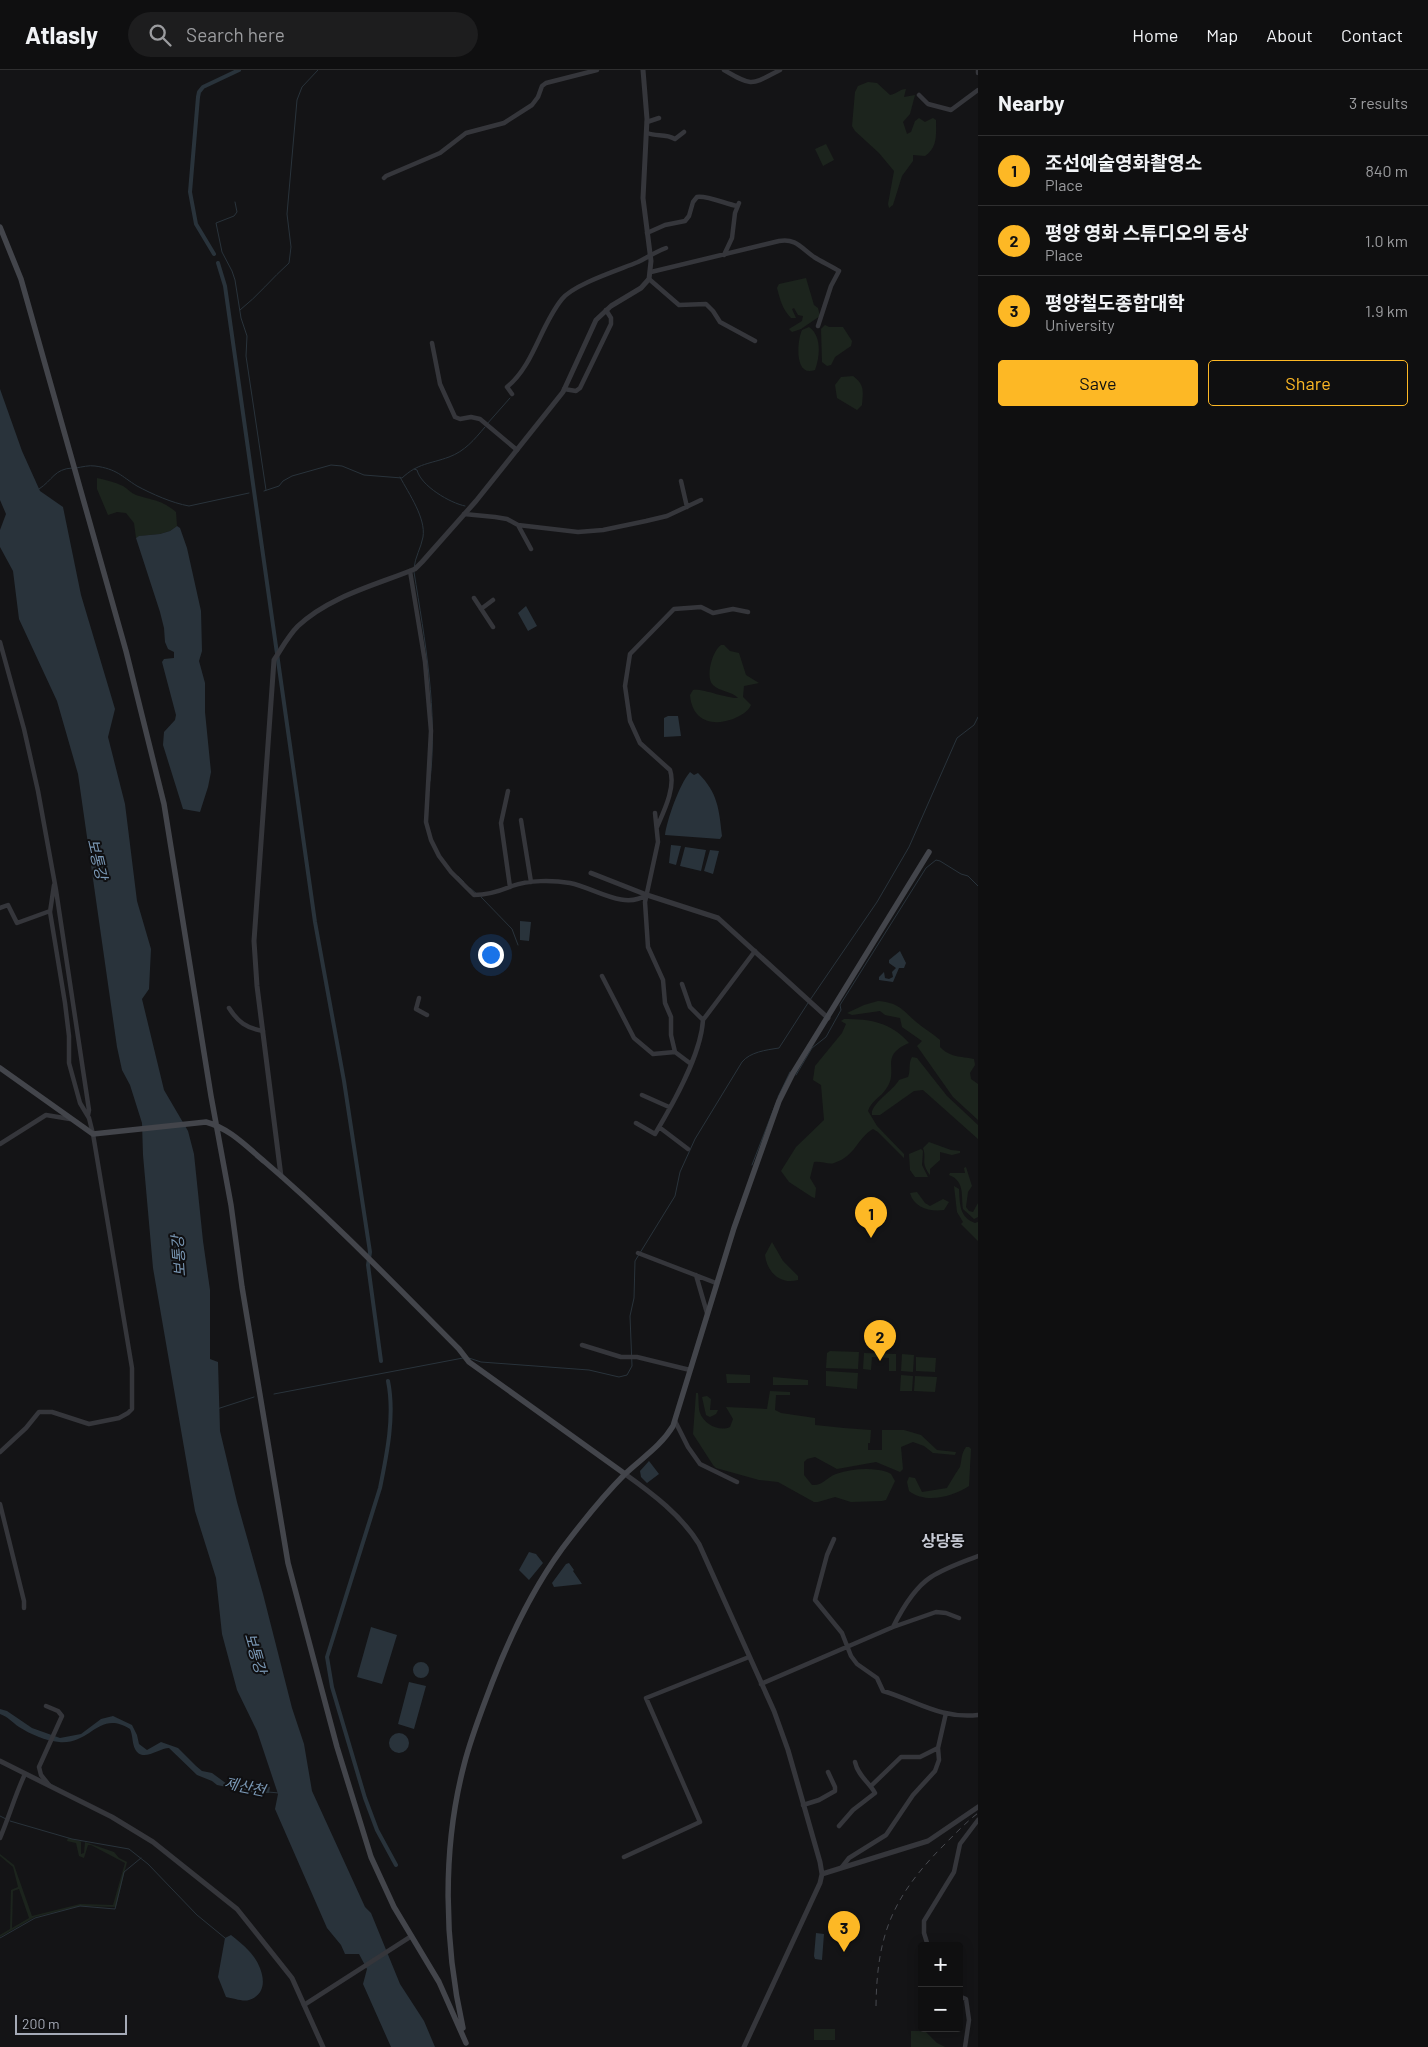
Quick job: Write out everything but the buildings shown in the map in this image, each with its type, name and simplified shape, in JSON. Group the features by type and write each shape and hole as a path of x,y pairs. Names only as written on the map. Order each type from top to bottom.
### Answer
{"main road":[{"path":"0,227 21,279 76,472 126,651 164,804 288,1563 337,1747 371,1856 410,1937 439,1982 467,2045"},
{"path":"467,2045 460,2016 448,1931 448,1891 454,1818 467,1752 500,1662 535,1589 570,1538 625,1474 666,1439 675,1421 716,1283 779,1102 793,1073 929,852"},
{"path":"0,1068 70,1119 94,1134 206,1122 217,1124 228,1131 281,1176 365,1255 469,1362 625,1474"}],"street":[{"path":"384,178 440,153 466,133 504,123 532,106 546,82 597,70"},
{"path":"281,1176 254,941 273,668 278,655 293,631 314,614 347,596 412,570 464,514 564,389 596,320 606,310 641,288 648,280 651,272 643,198 647,122 643,70"},
{"path":"724,70 750,83 780,70"},
{"path":"919,95 928,104 951,110 978,90"},
{"path":"647,122 659,118"},
{"path":"647,133 654,136 669,135 675,139 684,132"},
{"path":"647,233 666,225 685,221 697,197 707,197 738,205 732,238 724,255"},
{"path":"651,272 788,240 800,245 814,257 839,271 831,286 818,326"},
{"path":"512,394 507,387 520,373 563,298 595,280 666,248"},
{"path":"648,280 679,305 706,304 720,322 755,341"},
{"path":"564,389 576,391 580,388 611,324 606,310"},
{"path":"432,343 440,384 455,416 460,420 470,417 480,419 516,450"},
{"path":"681,482 687,507"},
{"path":"464,514 495,517 507,519 518,525 572,532 603,530 653,519 701,500"},
{"path":"518,525 531,548"},
{"path":"412,570 425,662 431,731 426,814 428,831 439,856 451,872 474,895 498,892 530,882 571,883 627,901 640,900 647,895"},
{"path":"474,598 494,628"},
{"path":"481,609 493,600"},
{"path":"656,827 668,797 672,775 670,770 640,743 630,721 625,686 630,654 674,609 701,607 713,613 733,608 748,612"},
{"path":"0,642 30,752 54,885 89,1110 88,1115"},
{"path":"508,791 500,823 510,887"},
{"path":"655,812 658,842 645,902 648,947 663,980 665,1003 671,1017 671,1035 675,1052 691,1064"},
{"path":"521,820 530,882"},
{"path":"591,873 647,895 718,918 828,1018"},
{"path":"0,1452 26,1428 39,1412 52,1412 89,1424 119,1418 132,1409 132,1368 98,1172 94,1134 88,1115 80,1104 70,1068 66,1003 50,911 54,885"},
{"path":"0,908 8,905 17,924 50,911"},
{"path":"636,1123 655,1134 691,1064 701,1037 703,1020 754,951"},
{"path":"602,976 634,1038 653,1054 675,1052"},
{"path":"682,984 690,1007 703,1020"},
{"path":"419,998 416,1009 427,1015"},
{"path":"229,1008 240,1024 249,1028 263,1030"},
{"path":"642,1095 670,1107"},
{"path":"0,1144 46,1115 70,1119"},
{"path":"659,1127 688,1149"},
{"path":"638,1253 716,1283"},
{"path":"696,1275 707,1313"},
{"path":"582,1345 690,1370"},
{"path":"675,1421 700,1464 737,1482"},
{"path":"625,1474 654,1496 685,1524 699,1544 781,1729 822,1874 820,1883 744,2047"},
{"path":"0,1504 24,1608"},
{"path":"834,1539 827,1555 814,1600 842,1633 857,1664 877,1678 883,1691 920,1707 946,1713 978,1714"},
{"path":"893,1627 902,1610 926,1581 941,1572 978,1556"},
{"path":"762,1684 893,1627 936,1612 946,1613 959,1618"},
{"path":"624,1857 700,1822 646,1698 749,1657"},
{"path":"46,1706 58,1711 62,1716 39,1767 41,1775 52,1788"},
{"path":"842,1867 849,1858 890,1831 893,1822 912,1795 935,1771 939,1760 938,1748 946,1713"},
{"path":"871,1786 901,1757 920,1757 938,1748"},
{"path":"0,1761 112,1817 153,1842 237,1909 292,1978 323,2047"},
{"path":"839,1826 853,1810 875,1793 871,1786 862,1778 855,1762"},
{"path":"803,1805 819,1800 835,1791 836,1787 828,1772"},
{"path":"0,1838 25,1774"},
{"path":"822,1874 928,1841 978,1807"},
{"path":"927,1942 924,1933 924,1921 954,1872 960,1844 978,1820"},
{"path":"305,2004 410,1937"},
{"path":"963,1998 966,1999 969,2011 965,2047"}],"shaded area":[{"path":"868,82 877,83 890,95 906,89 904,97 915,95 910,114 903,122 907,134 911,132 915,121 919,118 925,122 933,118 936,120 935,140 932,149 925,156 913,155 913,161 902,176 893,205 889,208 888,204 894,171 852,126 855,92 858,86"},
{"path":"826,144 834,160 823,166 815,149"},
{"path":"806,278 814,305 818,308 820,316 801,329 792,332 789,329 802,321 803,316 798,315 794,308 792,309 796,318 791,318 788,315 780,300 777,288 779,284"},
{"path":"825,325 829,327 843,327 852,341 851,346 835,357 831,365 827,366 822,362 821,329"},
{"path":"809,327 818,341 819,353 815,370 808,371 803,369 800,364 798,350 802,330"},
{"path":"853,376 860,382 863,396 862,405 857,410 837,398 835,385 841,377"},
{"path":"97,478 123,486 136,495 166,505 176,512 177,526 170,531 160,534 136,538 134,523 126,513 117,512 108,515 97,489"},
{"path":"721,645 724,645 730,651 739,653 746,675 759,683 744,686 743,697 751,705 746,712 736,718 710,722 699,716 694,710 690,695 693,690 702,690 738,698 719,689 711,682 712,658"},
{"path":"878,1001 890,1003 902,1009 918,1024 940,1040 940,1047 948,1053 974,1059 975,1065 970,1073 971,1079 978,1084 978,1120 953,1097 917,1046 922,1041 902,1027 900,1018 885,1015 880,1011 852,1015 847,1013"},
{"path":"844,1019 879,1023 895,1030 909,1043 894,1053 890,1082 884,1092 871,1104 868,1111 877,1126 904,1154 904,1158 873,1129 863,1137 852,1152 841,1160 832,1163 814,1162 810,1178 816,1188 815,1198 789,1182 781,1171 796,1147 824,1120 821,1085 813,1080 815,1066 842,1033 846,1024 841,1021"},
{"path":"912,1057 917,1058 947,1096 978,1125 978,1139 923,1090 914,1091 880,1115 872,1115 872,1111 878,1102 899,1080 908,1077"},
{"path":"929,1142 951,1150 960,1151 960,1153 952,1155 940,1152 940,1160 930,1169 930,1175 924,1164 923,1148"},
{"path":"921,1149 923,1151 922,1165 928,1177 915,1177 910,1170 909,1154"},
{"path":"966,1167 972,1186 968,1192 966,1207 969,1211 973,1212 978,1203 978,1217 974,1219 963,1209 962,1194 958,1181 949,1175 950,1173 965,1173 964,1168"},
{"path":"954,1186 959,1189 960,1205 963,1214 975,1223 978,1222 978,1241 961,1224 963,1222 957,1212"},
{"path":"917,1192 925,1203 930,1206 943,1199 949,1202 944,1210 923,1208 915,1202 910,1193"},
{"path":"772,1242 783,1261 798,1276 798,1280 786,1281 780,1279 768,1267 765,1255"},
{"path":"830,1351 859,1352 858,1369 826,1368 827,1353"},
{"path":"864,1353 896,1354 896,1371 889,1371 889,1358 872,1357 871,1370 863,1369"},
{"path":"902,1354 914,1355 913,1372 901,1371"},
{"path":"916,1357 936,1358 935,1372 916,1371"},
{"path":"826,1371 858,1373 857,1389 826,1386"},
{"path":"726,1374 750,1375 750,1383 727,1383"},
{"path":"901,1375 913,1376 912,1391 900,1391"},
{"path":"915,1376 937,1377 935,1392 914,1391"},
{"path":"773,1377 808,1380 808,1385 773,1385"},
{"path":"770,1391 790,1392 790,1395 776,1395 775,1410 781,1413 815,1418 815,1425 871,1430 868,1450 882,1450 882,1430 904,1430 921,1435 937,1450 956,1452 955,1455 933,1453 924,1446 913,1442 901,1447 903,1469 900,1472 876,1462 837,1469 815,1457 804,1462 804,1475 812,1485 822,1483 836,1474 862,1469 881,1470 891,1474 895,1481 886,1500 882,1501 851,1502 835,1497 814,1502 778,1482 759,1480 716,1468 693,1434 696,1393 698,1393 699,1411 705,1421 717,1428 726,1428 730,1427 733,1419 726,1407 767,1409"},
{"path":"707,1396 711,1399 710,1410 718,1410 716,1414 710,1417 706,1415 702,1397"},
{"path":"966,1447 971,1449 969,1486 939,1498 923,1497 909,1491 907,1482 909,1477 915,1478 922,1492 947,1488 960,1467 962,1454"},
{"path":"68,1838 83,1842 81,1842 81,1854 84,1853 85,1842 114,1852 119,1858 127,1862 116,1907 80,1906 35,1917 0,1937 0,1935 10,1929 11,1890 18,1887 13,1867 0,1854 14,1865 32,1916 80,1904 113,1905 125,1863 91,1845 88,1845 84,1858 79,1856 76,1843 67,1841","holes":["19,1889 29,1918 12,1928 13,1891"]},
{"path":"814,2029 835,2029 835,2040 814,2040"},
{"path":"911,2031 918,2031 926,2032 937,2043 945,2047 911,2047"}],"water":[{"name":"보통강","path":"0,389 22,451 40,491 63,507 81,595 115,709 108,737 125,804 137,901 151,949 149,989 142,999 164,1090 188,1131 194,1154 210,1290 210,1359 218,1362 220,1431 292,1708 304,1744 312,1791 365,1907 371,1913 400,1984 424,2021 435,2047 391,2047 363,1984 367,1969 359,1954 345,1954 341,1945 327,1928 275,1809 278,1794 257,1731 237,1690 222,1634 216,1578 195,1511 153,1268 142,1123 130,1085 122,1070 117,1047 78,774 57,701 19,619 13,571 0,547 0,530 6,514 0,500"},
{"path":"177,526 180,528 187,548 201,611 202,651 199,661 205,683 205,712 211,772 200,812 183,809 163,745 164,732 175,720 176,715 162,662 164,659 174,658 174,652 168,649 165,642 160,612 136,538 160,534 170,531"},
{"path":"526,606 537,626 528,631 518,613"},
{"path":"678,716 681,736 664,737 664,718"},
{"path":"690,772 694,775 698,773 705,780 714,795 720,818 722,836 720,839 665,835 674,803"},
{"path":"671,845 681,846 676,865 669,863"},
{"path":"685,847 706,850 701,871 680,866"},
{"path":"710,850 719,851 713,874 704,871"},
{"path":"520,921 531,922 529,941 520,940"},
{"path":"900,951 906,963 904,968 899,968 893,982 879,980 879,977 884,972 885,978 893,977 892,972 896,968 889,963 889,960"},
{"path":"649,1461 659,1474 647,1483 641,1477 640,1471"},
{"path":"529,1552 536,1554 543,1563 529,1580 519,1570"},
{"path":"569,1563 582,1584 554,1587 552,1583 566,1564"},
{"path":"371,1627 397,1635 382,1684 357,1677"},
{"path":"421,1662 429,1670 421,1678 413,1670"},
{"path":"409,1682 426,1686 414,1729 398,1724"},
{"path":"0,1709 7,1711 32,1728 60,1738 81,1734 101,1719 113,1716 132,1725 139,1744 147,1750 161,1742 178,1748 202,1771 212,1773 227,1784 261,1790 266,1786 270,1787 269,1793 256,1793 217,1785 197,1775 169,1748 142,1755 135,1749 130,1729 119,1724 110,1723 102,1725 79,1738 59,1742 44,1739 23,1730 0,1714"},
{"path":"395,1733 403,1733 409,1739 409,1747 403,1753 395,1753 389,1747 389,1739"},
{"path":"816,1933 824,1934 822,1960 815,1959 814,1956"},
{"path":"231,1935 253,1956 263,1977 261,1991 249,2000 226,1997 218,1977 225,1938"}],"waterway":[{"path":"214,254 196,224 190,192 198,97 203,87 239,70"},
{"path":"240,310 289,263 291,247 287,214 297,100 302,87 318,70"},
{"path":"235,202 237,212 234,216 216,223 222,252 235,280 241,318 247,336 246,356 266,490"},
{"path":"218,263 225,286 315,922 344,1081 370,1252 368,1265 381,1361"},
{"path":"487,424 510,398"},
{"path":"264,491 279,486 283,481 292,476 331,465 342,466 364,475 402,478 413,469 460,452 485,427"},
{"path":"76,468 93,466 109,469 149,492 182,505 189,506 249,493"},
{"path":"39,489 61,470 72,468"},
{"path":"414,469 417,470 430,488 465,506"},
{"path":"400,477 416,506 422,522 423,537 414,568"},
{"path":"414,572 426,650 431,702 432,755 430,781"},
{"path":"810,1000 877,902 909,847 957,738 974,725 978,717"},
{"path":"796,1075 812,1048 826,1037 841,1010 840,1005 926,868 936,860 940,861 961,874 968,876 978,886"},
{"path":"458,876 464,882"},
{"path":"470,888 477,894"},
{"path":"481,897 512,929 518,945"},
{"path":"469,1358 481,1362 589,1370 619,1377 627,1375 632,1366 630,1316 634,1298 635,1261 675,1196 680,1172 695,1139 742,1062 754,1054 779,1048 808,1003"},
{"path":"778,1097 790,1072"},
{"path":"752,1165 776,1103"},
{"path":"274,1394 463,1358"},
{"path":"388,1381 391,1407 390,1421 380,1488 327,1657 332,1687 365,1798 377,1830 396,1865"},
{"path":"217,1409 254,1397"},
{"name":"제산천","path":"268,1792 279,1793"},
{"path":"0,1816 6,1819"},
{"path":"10,1821 72,1839 129,1849 148,1864 197,1915 225,1938"},
{"path":"0,1938 35,1918 80,1906 115,1909 124,1872 141,1858"}],"railway":[{"path":"876,2006 877,1982 884,1940 898,1903 923,1868 953,1835 978,1813"}],"place":[{"name":"조선예술영화촬영소","path":"871,1238"},
{"name":"평양 영화 스튜디오의 동상","path":"880,1361"},
{"name":"평양철도종합대학","path":"844,1952"}],"district":[{"name":"상당동","path":"943,1540"}]}
